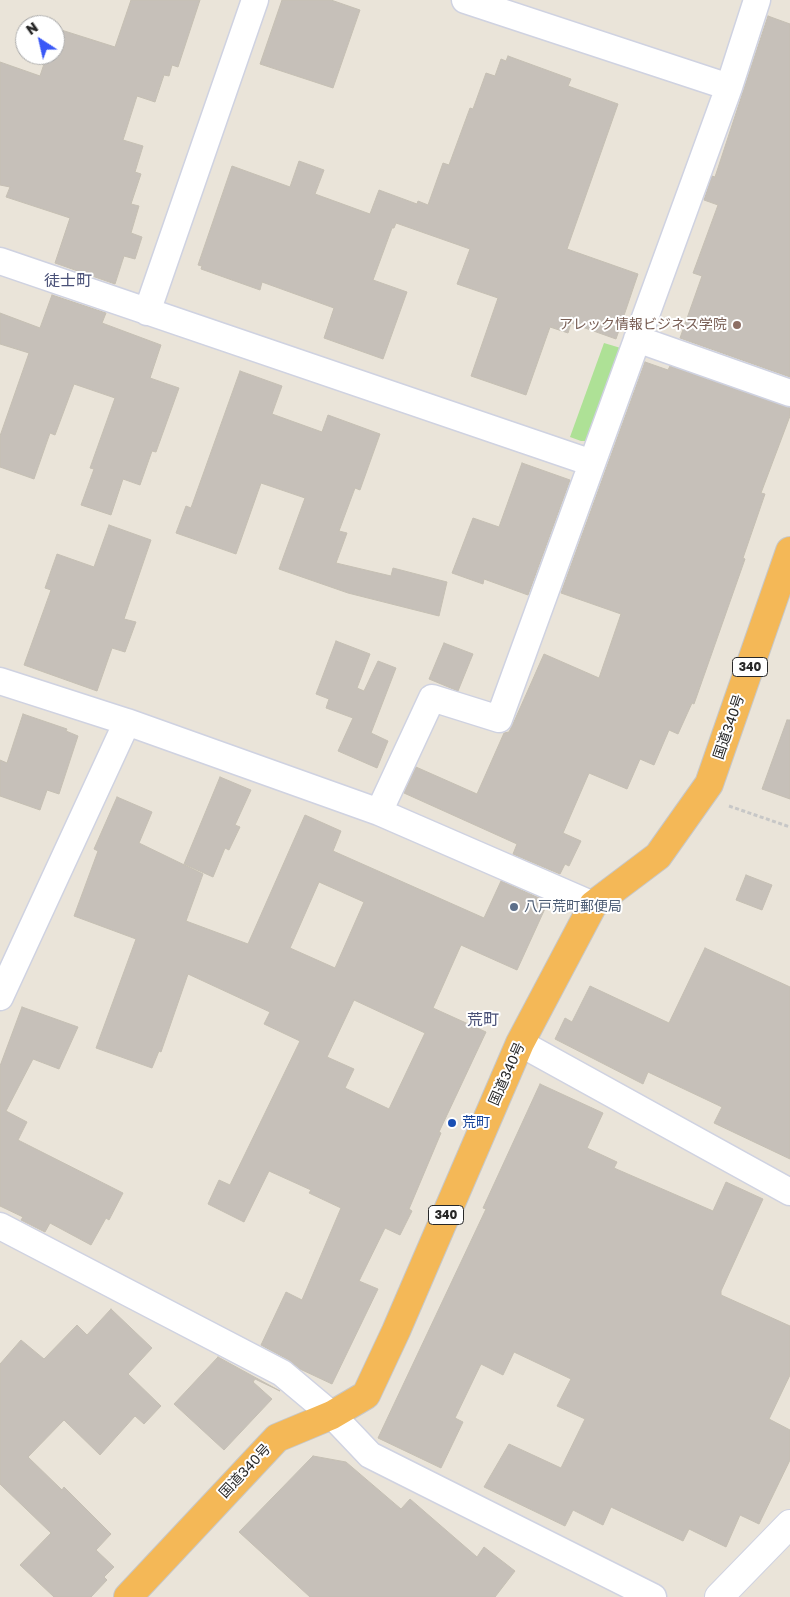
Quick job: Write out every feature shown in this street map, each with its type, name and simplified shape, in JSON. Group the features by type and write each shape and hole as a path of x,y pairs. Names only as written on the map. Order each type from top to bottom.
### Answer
{"highway":[{"name":"国道340号","path":"128,1597 277,1438 332,1415 366,1394 396,1331 520,1043 593,905 658,856 709,784 790,550"}],"street":[{"path":"147,312 255,0"},
{"path":"465,0 729,87"},
{"path":"379,812 432,698 499,719 729,87 758,0"},
{"path":"0,261 592,463"},
{"path":"637,339 790,393"},
{"path":"0,681 128,722 379,812 593,905"},
{"path":"0,997 128,722"},
{"path":"520,1043 790,1192"},
{"path":"0,1226 282,1373 332,1415 370,1455 653,1597"},
{"path":"719,1597 790,1524"}],"path":[{"path":"726,804 790,827"}],"green space":[{"path":"604,343 624,349 586,441 581,441 570,437"}],"building":[{"path":"131,0 200,0 178,67 172,65 169,76 164,75 155,102 137,96 123,140 143,146 135,172 141,174 131,204 139,206 131,233 142,237 135,259 124,256 115,284 55,263 70,218 6,197 10,187 0,185 0,62 40,76 44,65 65,65 65,31 115,47"},
{"path":"282,0 331,0 360,10 333,88 260,64"},
{"path":"768,16 790,24 790,377 680,338 702,276 693,273 718,205 704,200 712,176 715,177"},
{"path":"508,56 571,79 568,86 618,104 567,249 638,274 616,339 571,323 568,333 550,327 526,395 471,376 498,298 457,284 470,249 396,223 394,228 392,228 373,280 407,292 383,359 324,338 334,308 262,282 260,290 201,269 202,266 198,265 232,166 290,187 299,161 324,170 315,194 370,214 379,190 417,204 418,201 428,205 443,163 449,165 470,108 473,109 486,73 495,76 501,59 506,61"},
{"path":"52,295 106,313 102,323 161,345 150,378 179,388 156,452 152,451 140,485 123,479 111,515 81,505 94,469 90,468 115,398 74,384 55,435 50,433 34,479 0,467 0,436 29,353 0,344 0,313 40,328"},
{"path":"645,362 668,370 670,366 790,408 790,416 761,493 765,494 743,558 745,559 694,704 692,703 678,734 669,730 654,765 640,759 627,789 589,773 563,833 581,841 569,866 565,864 560,874 513,854 517,844 404,793 416,767 477,794 504,733 509,732 513,724 544,654 599,678 621,614 561,593"},
{"path":"240,371 282,386 272,414 322,432 328,415 380,434 360,490 355,488 339,531 347,533 336,563 391,576 393,568 447,582 439,616 348,593 279,569 305,498 261,483 236,554 176,533 186,506 191,508"},
{"path":"522,463 570,480 528,595 484,579 483,584 452,573 473,518 499,527"},
{"path":"109,525 151,540 124,619 136,622 125,652 112,648 97,691 24,665 51,590 45,588 57,554 94,567"},
{"path":"336,641 370,654 357,688 364,691 378,661 396,668 371,733 388,741 377,768 338,751 353,718 326,708 329,699 316,694"},
{"path":"444,643 473,654 458,691 429,679"},
{"path":"23,714 67,729 66,731 78,736 59,794 47,790 40,810 0,796 0,760 7,763"},
{"path":"787,720 790,720 790,799 762,789"},
{"path":"220,777 251,790 235,825 240,827 229,850 225,848 213,877 184,864"},
{"path":"117,797 152,812 139,843 203,874 186,921 248,944 305,815 341,831 333,851 484,918 501,881 548,902 517,970 461,945 433,1008 486,1032 439,1132 441,1133 409,1209 412,1211 400,1235 385,1228 359,1281 378,1289 332,1384 300,1369 289,1360 261,1345 286,1292 302,1300 341,1208 309,1193 311,1190 269,1171 244,1222 208,1204 219,1180 230,1185 300,1041 264,1024 270,1012 188,974 161,1052 159,1051 152,1068 96,1048 136,939 74,916 98,851 94,849","holes":["319,882 364,902 335,968 290,948","354,1000 425,1033 389,1109 345,1088 354,1069 327,1057"]},
{"path":"746,875 772,885 762,910 736,900"},
{"path":"705,948 790,987 790,1159 714,1123 722,1107 648,1072 643,1084 555,1039 565,1018 572,1022 590,986 669,1023"},
{"path":"22,1007 78,1027 59,1069 33,1059 6,1111 27,1122 18,1140 123,1193 109,1220 106,1218 91,1245 50,1223 45,1232 21,1220 23,1217 0,1206 0,1066"},
{"path":"540,1084 603,1113 587,1148 617,1162 614,1168 713,1211 726,1182 763,1199 721,1291 721,1295 790,1326 790,1375 769,1419 790,1430 790,1460 759,1524 740,1515 726,1547 689,1529 683,1541 611,1507 603,1525 573,1510 565,1526 484,1487 509,1444 561,1468 585,1419 557,1406 571,1379 514,1352 503,1375 481,1364 455,1418 463,1422 441,1468 378,1438 486,1209 483,1208"},
{"path":"111,1309 152,1348 128,1374 161,1406 144,1424 135,1416 100,1455 64,1420 28,1457 62,1490 64,1487 111,1534 96,1550 114,1567 104,1577 107,1580 91,1597 54,1597 20,1565 51,1533 0,1484 0,1364 21,1340 44,1359 77,1325 87,1335"},
{"path":"218,1357 280,1391 255,1379 253,1382 272,1399 224,1450 174,1404"},
{"path":"313,1456 346,1462 401,1509 410,1499 477,1557 484,1547 515,1571 495,1597 310,1597 239,1532"}],"place":[{"name":"アレック情報ビジネス学院","path":"737,325"},
{"name":"八戸荒町郵便局","path":"514,907"},
{"name":"荒町","path":"452,1123"}],"district":[{"name":"徒士町","path":"68,281"},
{"name":"荒町","path":"483,1020"}]}
